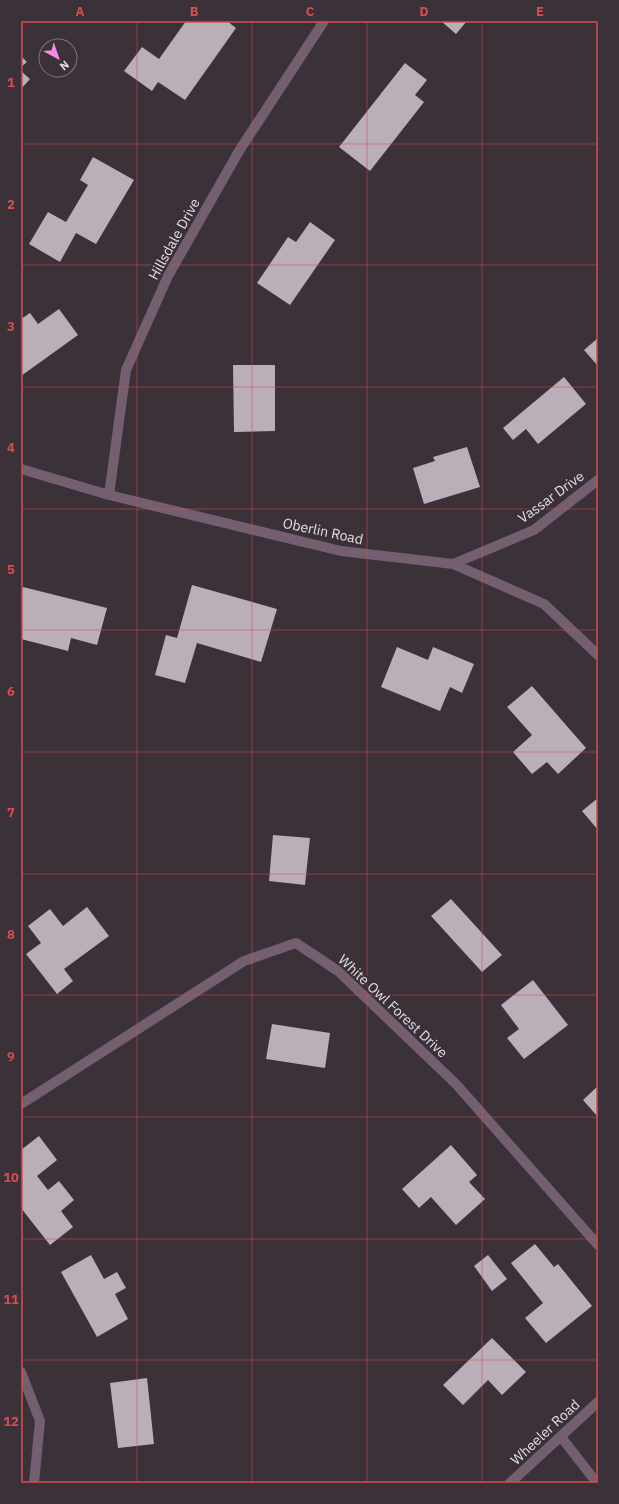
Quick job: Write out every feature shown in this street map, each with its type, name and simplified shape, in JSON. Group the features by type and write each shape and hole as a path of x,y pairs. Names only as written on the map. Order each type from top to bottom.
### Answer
{"street":[{"name":"Hillsdale Drive","path":"109,494 126,370 168,276 239,151 324,21"},
{"name":"Oberlin Road","path":"21,470 109,494 341,551 453,564 544,604 598,655"},
{"name":"Vassar Drive","path":"453,564 534,530 598,480"},
{"name":"White Owl Forest Drive","path":"21,1104 244,961 296,943 338,971 456,1084 598,1245"},
{"path":"21,1372 40,1421 34,1483"},
{"name":"Wheeler Road","path":"510,1483 598,1402"},
{"path":"561,1437 597,1483"}],"building":[{"path":"186,21 227,21 236,28 185,100 158,82 152,91 124,71 142,47 159,59"},
{"path":"441,21 467,21 456,34"},
{"path":"21,56 27,62 21,67"},
{"path":"405,63 427,80 415,95 424,102 370,171 339,147"},
{"path":"21,71 30,79 21,89"},
{"path":"93,157 134,180 96,244 76,233 60,262 29,244 48,212 66,222 88,185 80,180"},
{"path":"310,222 335,240 290,305 257,283 288,237 296,242"},
{"path":"59,309 78,335 21,376 21,319 30,313 38,324"},
{"path":"598,338 598,366 584,350"},
{"path":"233,365 275,365 275,431 234,432"},
{"path":"564,377 586,404 538,444 526,429 513,440 503,428"},
{"path":"467,447 480,487 424,504 413,468 435,461 433,457"},
{"path":"192,585 277,609 261,662 197,643 185,683 155,675 166,635 177,638"},
{"path":"23,587 107,608 97,645 71,638 68,651 21,639 21,596"},
{"path":"397,647 428,660 433,647 474,664 462,693 450,687 440,711 381,687"},
{"path":"532,686 586,748 558,774 547,762 532,774 513,752 532,735 507,707"},
{"path":"598,798 598,830 582,811"},
{"path":"273,835 310,838 305,885 269,881"},
{"path":"451,899 502,955 482,972 431,916"},
{"path":"87,907 109,936 64,969 73,981 57,994 26,954 41,943 28,926 50,909 63,926"},
{"path":"533,980 568,1025 524,1059 507,1038 519,1029 501,1005"},
{"path":"272,1024 330,1033 325,1068 266,1059"},
{"path":"598,1086 598,1117 583,1100"},
{"path":"39,1136 57,1160 37,1176 48,1190 59,1181 74,1200 61,1211 73,1227 50,1245 21,1208 21,1150"},
{"path":"451,1145 477,1175 469,1182 485,1199 456,1225 431,1197 419,1208 402,1189"},
{"path":"535,1244 554,1267 558,1264 592,1306 546,1343 525,1318 543,1303 511,1263"},
{"path":"91,1255 104,1279 117,1272 126,1288 115,1294 128,1319 97,1337 61,1272"},
{"path":"488,1255 507,1279 492,1291 474,1266"},
{"path":"492,1338 526,1372 502,1395 488,1380 463,1405 443,1385"},
{"path":"147,1378 154,1444 118,1448 110,1383"}]}
